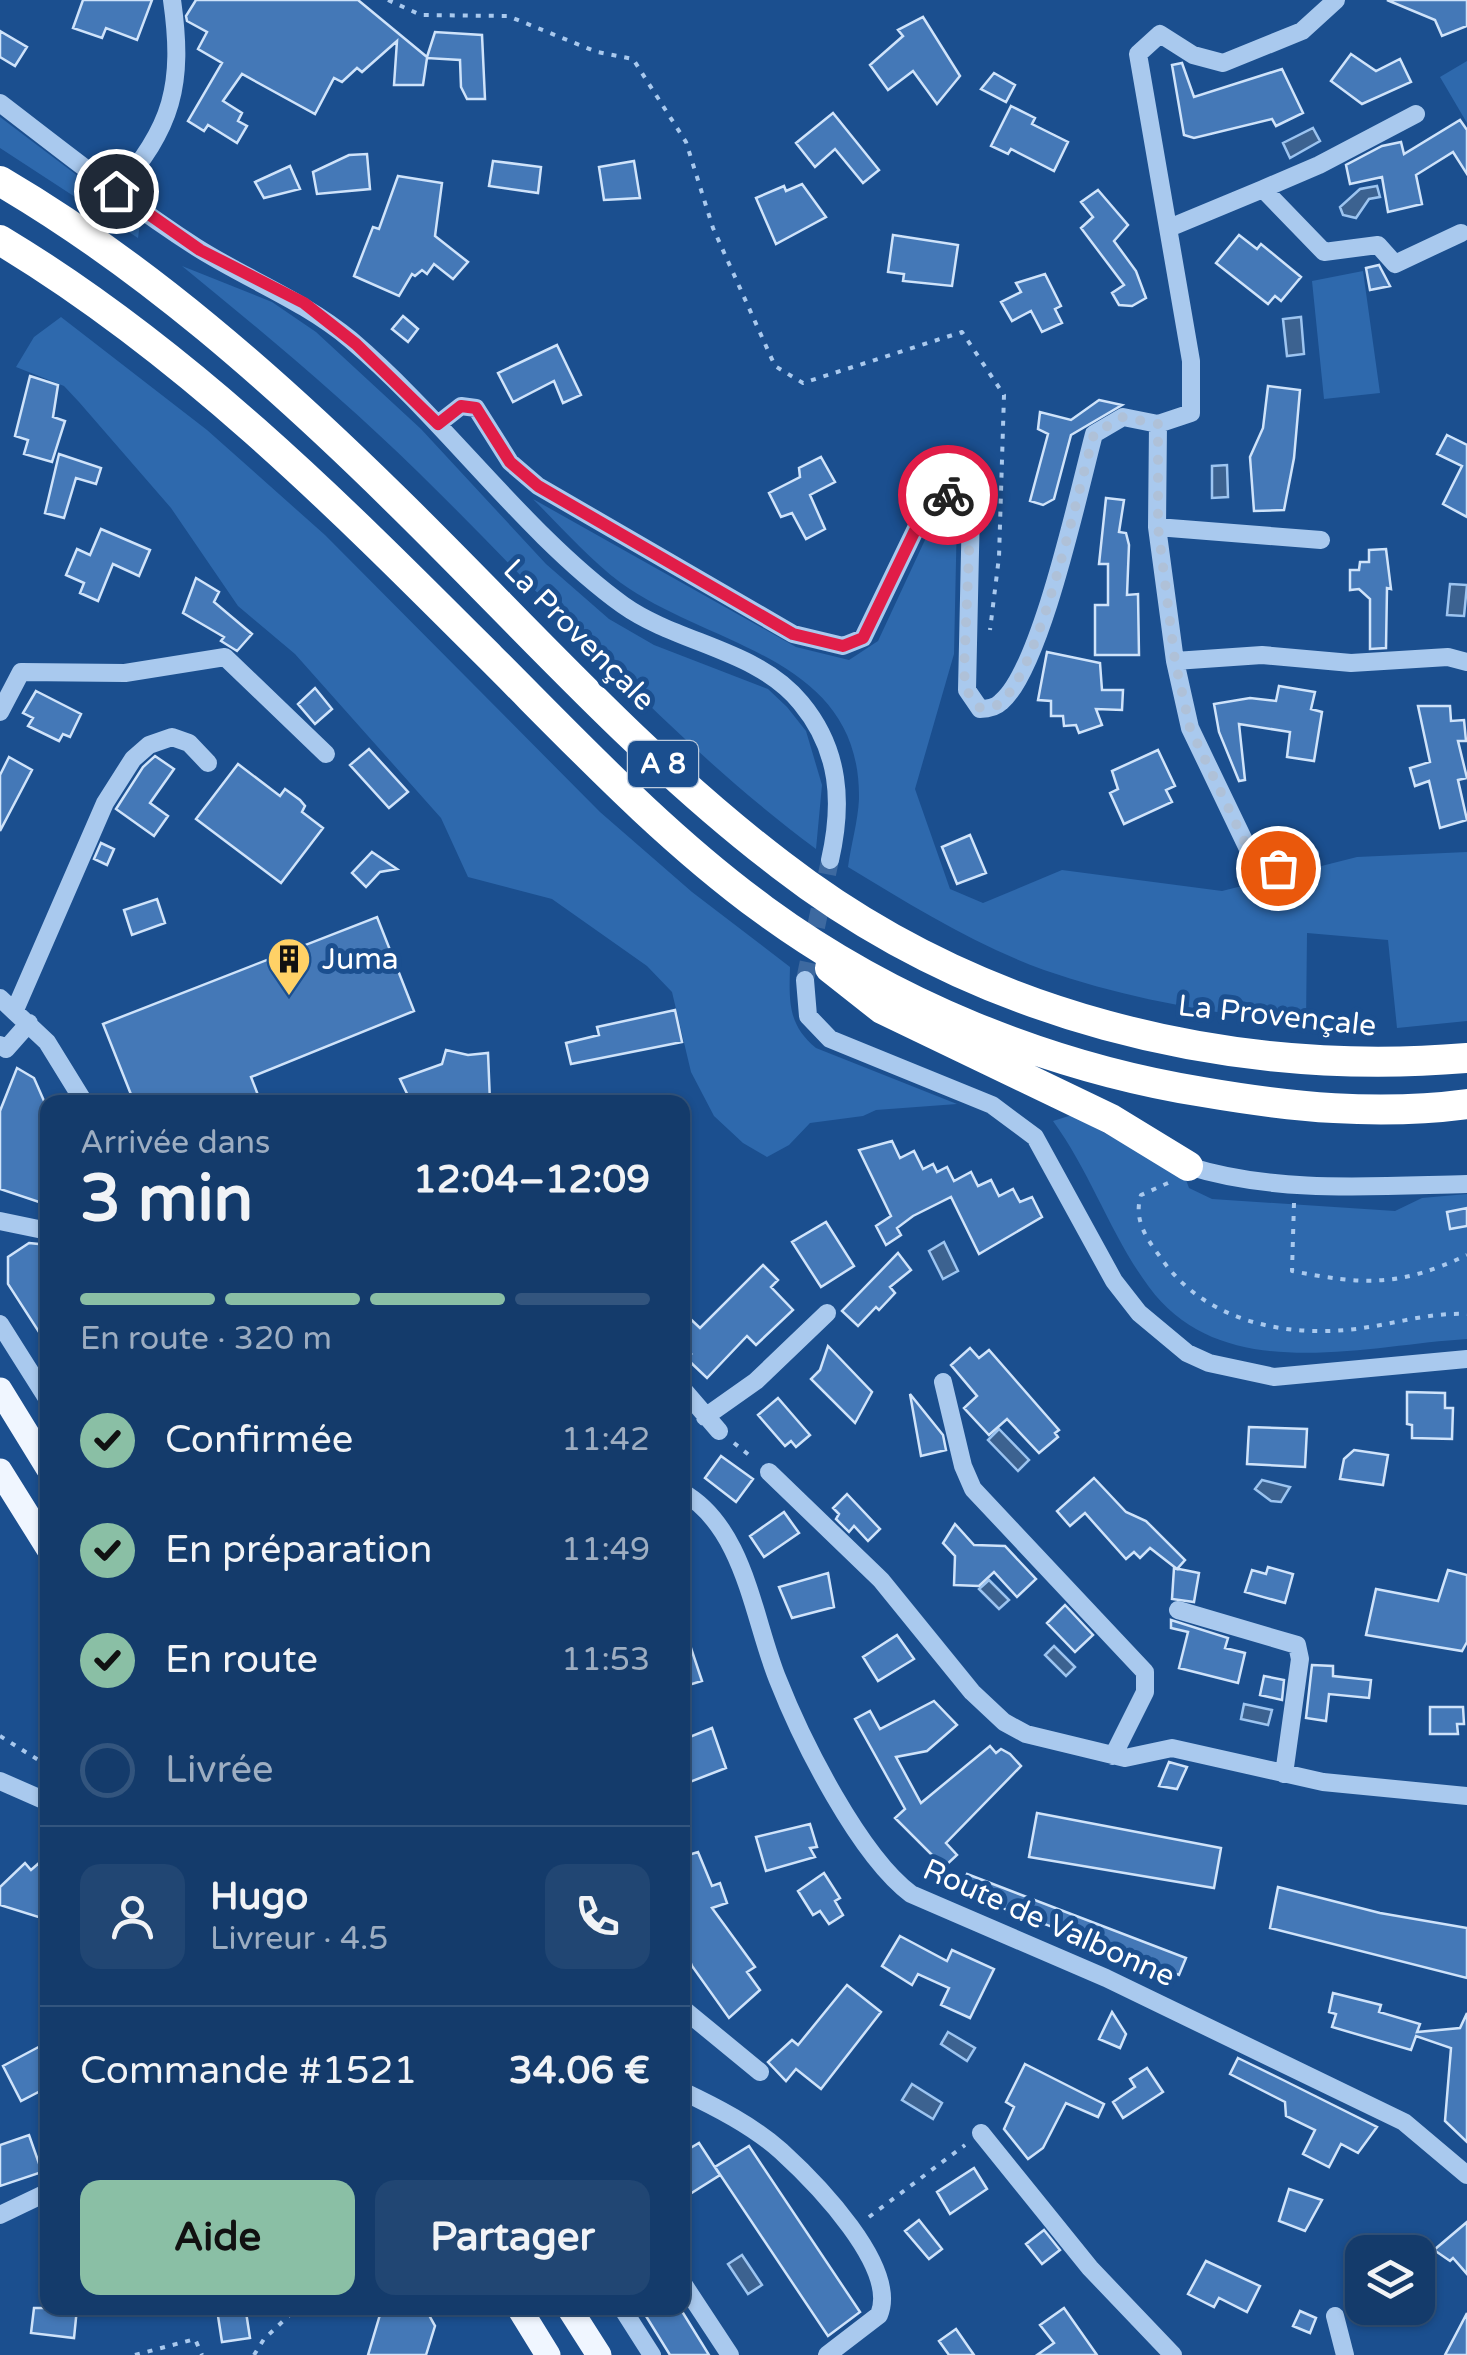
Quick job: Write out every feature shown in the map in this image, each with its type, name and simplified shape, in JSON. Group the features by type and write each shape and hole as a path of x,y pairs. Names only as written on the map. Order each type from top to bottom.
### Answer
{"highway":[{"name":"La Provençale","path":"0,181 124,266 262,373 642,745 782,867 842,907 990,986 1057,1013 1167,1041 1354,1063 1467,1058"},
{"name":"A 8","path":"0,240 95,301 230,405 610,778 712,870 768,913 929,1006 1088,1066 1165,1086 1281,1105 1395,1109 1467,1104"},
{"path":"768,913 882,1008 1111,1119 1188,1166"}],"main road":[{"path":"0,1390 40,1455"},
{"path":"0,1471 40,1535"},
{"path":"523,2315 548,2355"},
{"path":"573,2315 598,2355"}],"street":[{"path":"116,191 147,156 172,94 179,68 172,0"},
{"path":"438,424 461,406 476,408 510,462 538,486 793,634 843,646 863,638 921,518 946,495 964,497 971,506 966,690 980,708 990,708 1003,701 1028,658 1094,434 1123,417 1158,424 1191,413 1191,361 1138,54 1160,34 1193,55 1222,63 1302,32 1336,0"},
{"path":"0,103 200,250 304,303 356,344 583,572 624,605 683,638 760,668 799,700 817,724 838,785 839,811 830,860"},
{"path":"1168,228 1319,165 1416,114"},
{"path":"1263,188 1324,252 1378,246 1395,264 1461,233"},
{"path":"1158,424 1158,527 1175,661 1190,728 1250,853 1278,868 1310,855"},
{"path":"1158,527 1321,540"},
{"path":"1175,661 1262,655 1352,663 1448,657 1467,662"},
{"path":"0,712 22,672 125,673 226,657 326,754"},
{"path":"2,1052 22,1017 105,803 133,759 149,744 172,737 190,743 208,763"},
{"path":"805,980 808,1016 830,1039 992,1105 1035,1137 1114,1280 1139,1314 1187,1352 1209,1363 1274,1378 1466,1363"},
{"path":"0,998 22,1017 68,1072 80,1095"},
{"path":"1188,1166 1218,1175 1294,1183 1467,1184"},
{"path":"0,1221 40,1229"},
{"path":"705,1417 756,1381 827,1313"},
{"path":"0,1324 40,1387"},
{"path":"944,1382 963,1466 973,1489 1145,1672 1145,1692 1113,1756"},
{"path":"690,1398 720,1431"},
{"path":"690,1411 705,1417"},
{"path":"769,1472 881,1580 972,1692 1004,1722 1026,1734 1113,1756 1137,1757 1172,1748 1364,1788 1467,1796"},
{"name":"Route de Valbonne","path":"690,1498 712,1515 730,1544 779,1684 844,1808 893,1880 911,1894 1106,1978 1404,2122 1467,2175"},
{"path":"1178,1610 1297,1645 1300,1659 1284,1774"},
{"path":"0,1782 40,1799"},
{"path":"690,2015 760,2072"},
{"path":"690,2096 780,2150 852,2230 880,2274 883,2307 874,2322 827,2355"},
{"path":"980,2133 1090,2268 1174,2355"},
{"path":"0,2216 40,2196"},
{"path":"690,2294 730,2355"},
{"path":"626,2315 652,2355"},
{"path":"1334,2316 1345,2355"}],"path":[{"path":"388,0 421,15 508,16 597,52 633,60 686,142 713,228 775,366 802,383 962,332 1004,395 1000,557 990,633"},
{"path":"1188,1166 1174,1180 1142,1195 1139,1218 1170,1272 1212,1305 1258,1325 1303,1332 1467,1314"},
{"path":"1294,1183 1292,1271 1359,1284 1432,1272 1467,1255"},
{"path":"720,1431 769,1472"},
{"path":"0,1736 40,1761"},
{"path":"852,2230 980,2133"},
{"path":"254,2355 264,2338 289,2315"},
{"path":"135,2355 195,2339 202,2355"}],"shaded area":[{"path":"1467,61 1467,123 1440,77"},
{"path":"0,117 140,223 138,238 0,148"},
{"path":"1313,128 1320,141 1290,158 1283,143"},
{"path":"1377,186 1380,197 1369,199 1356,218 1343,215 1340,207 1360,189"},
{"path":"182,266 272,302 316,332 421,429 546,564 609,619 654,645 768,689 806,731 822,785 816,849 710,762 660,715 361,418"},
{"path":"1363,271 1380,393 1324,399 1312,281"},
{"path":"61,317 207,430 325,535 600,812 692,892 790,967 792,1012 800,1031 816,1048 957,1104 876,1110 863,1116 810,1123 789,1145 767,1157 743,1143 714,1116 691,1072 672,992 647,966 552,899 468,877 441,818 295,654 238,606 171,508 79,402 64,386 16,367 34,337"},
{"path":"1301,317 1304,354 1287,356 1283,319"},
{"path":"1227,465 1228,497 1212,498 1212,466"},
{"path":"533,499 796,647 849,660 878,641 938,512 945,507 953,509 957,515 954,654 915,789 950,889 983,903 1062,870 1222,891 1357,857 1467,852 1467,1021 1397,1028 1388,940 1307,933 1306,1025 1108,990 1018,960 944,923 848,867 859,799 853,751 835,714 808,685 774,662 657,605 621,583"},
{"path":"1450,584 1467,585 1464,616 1447,615"},
{"path":"1072,1115 1185,1177 1189,1188 1212,1199 1395,1211 1422,1198 1467,1194 1467,1339 1297,1353 1255,1349 1215,1338 1179,1318 1136,1267 1053,1121"},
{"path":"944,1242 958,1271 943,1279 929,1251"},
{"path":"999,1429 1029,1460 1018,1471 988,1440"},
{"path":"1262,1480 1290,1487 1281,1502 1271,1501 1255,1489"},
{"path":"989,1580 1009,1600 999,1609 979,1589"},
{"path":"1054,1646 1075,1667 1066,1676 1045,1655"},
{"path":"1244,1704 1272,1710 1268,1725 1241,1719"},
{"path":"948,2032 975,2048 967,2061 941,2044"},
{"path":"912,2084 942,2103 933,2119 902,2100"},
{"path":"742,2255 762,2285 748,2294 728,2264"}],"building":[{"path":"83,0 152,0 137,40 106,28 102,38 73,28"},
{"path":"196,0 358,0 427,57 435,32 482,35 485,99 467,99 461,87 460,60 427,58 423,85 394,85 397,41 362,72 357,68 342,82 334,78 315,114 242,74 223,101 242,113 238,121 247,126 237,143 208,125 204,131 188,121 222,63 198,49 207,32 187,21 186,16"},
{"path":"1387,0 1467,0 1467,26 1442,36 1435,20"},
{"path":"923,17 960,76 937,104 913,71 888,90 870,65 903,36 898,30"},
{"path":"0,31 27,47 15,66 0,57"},
{"path":"1351,54 1376,71 1400,59 1411,82 1362,104 1331,81"},
{"path":"1182,63 1194,97 1282,69 1303,113 1276,126 1272,119 1194,138 1184,135 1172,65"},
{"path":"994,73 1015,85 1006,102 981,89"},
{"path":"1011,106 1035,118 1032,124 1068,142 1054,171 1011,149 1008,154 991,146"},
{"path":"833,113 879,170 863,183 835,149 815,167 796,143"},
{"path":"1460,120 1467,130 1467,174 1453,152 1416,175 1422,204 1388,212 1382,177 1350,184 1346,165 1382,146 1401,142 1404,154"},
{"path":"367,154 370,189 317,194 313,172 349,155"},
{"path":"493,161 541,167 538,193 489,186"},
{"path":"634,161 640,198 604,200 599,167"},
{"path":"290,166 300,189 264,198 255,182"},
{"path":"398,176 442,183 435,236 468,262 453,279 434,264 427,274 422,270 412,274 399,296 354,276 373,227 379,229"},
{"path":"802,184 826,217 776,244 756,198 784,186 786,191"},
{"path":"1098,190 1128,225 1114,241 1136,271 1146,298 1132,306 1119,305 1112,293 1124,285 1081,228 1093,217 1081,202"},
{"path":"893,235 958,245 952,286 903,281 904,274 888,272"},
{"path":"1239,235 1257,249 1261,244 1301,277 1281,301 1275,296 1268,304 1216,263"},
{"path":"1379,265 1390,286 1370,290 1366,268"},
{"path":"1045,274 1061,306 1055,309 1062,323 1042,332 1031,311 1012,321 1001,302 1021,292 1016,283"},
{"path":"403,316 418,329 408,342 392,329"},
{"path":"557,345 581,395 563,403 554,381 513,402 498,373"},
{"path":"30,376 58,385 53,417 65,421 52,462 24,454 28,440 15,436"},
{"path":"1268,386 1300,390 1294,458 1284,510 1254,511 1250,457 1263,428"},
{"path":"1099,400 1122,405 1071,435 1054,499 1043,505 1030,501 1048,434 1038,429 1040,412 1071,420"},
{"path":"1447,435 1467,445 1467,517 1443,504 1462,466 1437,454"},
{"path":"59,454 101,468 96,484 76,478 64,518 45,513"},
{"path":"821,457 835,482 810,495 825,529 806,539 792,513 781,517 769,493 800,477 799,468"},
{"path":"1106,498 1124,500 1119,532 1126,533 1129,545 1127,595 1138,594 1139,655 1095,655 1095,605 1108,605 1108,564 1099,564"},
{"path":"101,529 150,550 139,576 113,564 98,601 80,593 84,583 66,575 77,549 90,555"},
{"path":"1386,549 1391,589 1387,588 1386,648 1370,649 1370,599 1359,589 1350,590 1350,570 1359,570 1360,562 1369,562 1369,550"},
{"path":"196,578 219,592 214,602 252,634 237,651 221,641 224,637 183,613"},
{"path":"1047,652 1100,663 1102,690 1123,690 1122,710 1096,709 1102,725 1079,733 1076,725 1064,726 1063,716 1051,716 1051,701 1038,700"},
{"path":"1279,686 1315,692 1311,709 1322,712 1314,761 1287,757 1290,732 1239,724 1245,780 1239,781 1219,732 1214,704 1250,698 1276,701"},
{"path":"315,688 332,709 315,724 298,704"},
{"path":"36,691 81,714 70,737 63,734 59,741 28,726 33,718 23,713"},
{"path":"1418,706 1450,706 1451,721 1464,720 1466,741 1458,741 1467,778 1458,780 1467,820 1440,828 1429,781 1415,786 1410,768 1430,762"},
{"path":"369,749 408,792 389,808 350,765"},
{"path":"1158,750 1175,786 1166,790 1172,802 1124,824 1110,793 1118,789 1112,771"},
{"path":"155,756 174,769 150,803 168,816 154,836 116,809 143,767"},
{"path":"9,757 32,770 0,831 0,775"},
{"path":"238,764 280,796 285,789 300,800 305,806 302,812 323,828 281,883 196,819"},
{"path":"970,835 986,873 957,884 942,847"},
{"path":"101,843 114,849 107,865 94,859"},
{"path":"372,852 397,869 380,872 366,887 352,873"},
{"path":"157,899 165,923 132,935 124,910"},
{"name":"Juma","path":"377,917 414,1011 251,1077 258,1095 131,1095 103,1024"},
{"path":"675,1010 682,1042 571,1064 566,1043 599,1035 597,1027"},
{"path":"446,1050 468,1055 488,1053 490,1095 408,1095 400,1079 442,1064"},
{"path":"17,1068 34,1078 41,1095 40,1202 0,1189 0,1111"},
{"path":"892,1141 900,1158 914,1151 923,1169 933,1164 937,1172 947,1167 954,1181 971,1172 978,1186 991,1180 999,1196 1013,1189 1020,1202 1032,1197 1042,1217 979,1254 951,1197 913,1216 897,1228 901,1235 886,1245 876,1226 891,1216 859,1150"},
{"path":"1467,1208 1467,1226 1450,1229 1447,1212"},
{"path":"826,1222 854,1266 821,1287 792,1242"},
{"path":"29,1243 40,1244 40,1334 8,1284 8,1257"},
{"path":"898,1253 911,1270 890,1287 895,1293 879,1310 876,1307 858,1326 842,1311"},
{"path":"763,1265 778,1280 771,1287 793,1310 756,1345 747,1336 707,1378 690,1362 690,1319 700,1328"},
{"path":"828,1346 872,1392 855,1423 811,1379 820,1370"},
{"path":"970,1348 979,1358 989,1350 1059,1430 1055,1433 1058,1437 1039,1453 1007,1419 989,1435 964,1408 977,1396 951,1365"},
{"path":"1407,1392 1445,1393 1445,1408 1453,1408 1452,1439 1412,1438 1412,1425 1407,1424"},
{"path":"910,1394 943,1435 946,1450 921,1456"},
{"path":"778,1398 810,1435 796,1447 791,1441 785,1446 758,1415"},
{"path":"1249,1427 1307,1429 1305,1467 1247,1464"},
{"path":"1354,1450 1388,1455 1383,1485 1340,1479 1344,1459"},
{"path":"721,1456 753,1479 736,1502 705,1478"},
{"path":"1094,1478 1126,1512 1146,1521 1185,1560 1177,1569 1150,1548 1140,1558 1134,1552 1126,1559 1085,1513 1070,1526 1057,1511"},
{"path":"847,1494 880,1529 868,1541 854,1526 849,1532 836,1519 839,1514 833,1508"},
{"path":"784,1512 799,1533 764,1557 750,1536"},
{"path":"955,1524 974,1545 1005,1546 1036,1579 1017,1597 994,1572 979,1586 954,1585 955,1556 943,1543"},
{"path":"1268,1567 1293,1574 1285,1603 1245,1592 1252,1570 1266,1574"},
{"path":"1174,1568 1199,1573 1194,1602 1172,1599"},
{"path":"1448,1570 1467,1575 1467,1642 1462,1651 1366,1635 1376,1589 1438,1601"},
{"path":"828,1573 834,1607 792,1618 779,1587"},
{"path":"1065,1605 1093,1635 1075,1652 1047,1623"},
{"path":"1171,1620 1228,1638 1225,1648 1245,1653 1238,1683 1179,1668 1188,1632 1171,1628"},
{"path":"897,1635 914,1659 878,1681 863,1657"},
{"path":"690,1645 702,1681 690,1685"},
{"path":"1312,1665 1333,1666 1333,1676 1371,1680 1369,1698 1329,1694 1326,1721 1306,1718"},
{"path":"1264,1676 1284,1680 1282,1700 1260,1695"},
{"path":"934,1701 957,1725 927,1751 896,1757 921,1803 990,1746 996,1753 1001,1749 1010,1754 1021,1766 946,1843 957,1855 944,1867 895,1818 905,1809 855,1719 870,1711 880,1729"},
{"path":"1430,1707 1463,1707 1464,1724 1457,1724 1458,1734 1430,1734"},
{"path":"712,1728 726,1768 690,1782 690,1737"},
{"path":"1169,1762 1187,1767 1177,1789 1159,1786"},
{"path":"1037,1813 1221,1848 1214,1888 1029,1857"},
{"path":"810,1824 817,1847 810,1848 815,1857 766,1871 756,1837"},
{"path":"698,1852 712,1886 720,1883 727,1903 712,1908 755,1967 747,1972 760,1990 729,2018 690,1961 690,1854"},
{"path":"25,1863 31,1870 39,1863 40,1918 0,1905 0,1887"},
{"path":"824,1873 840,1898 835,1901 843,1915 829,1924 820,1911 813,1915 798,1891"},
{"path":"967,1874 1186,1958 1179,1975 960,1892"},
{"path":"1278,1887 1380,1913 1467,1928 1467,1978 1270,1928"},
{"path":"900,1936 947,1961 952,1950 994,1969 970,2018 941,2005 949,1988 918,1974 912,1985 882,1966"},
{"path":"847,1985 881,2012 821,2089 796,2069 786,2081 768,2062 792,2040 798,2045"},
{"path":"1333,1993 1381,2005 1379,2012 1420,2024 1417,2032 1460,2028 1467,2013 1467,2142 1445,2121 1451,2048 1416,2036 1411,2050 1332,2027 1336,2014 1329,2012"},
{"path":"1112,2012 1126,2034 1120,2048 1099,2039"},
{"path":"40,2046 40,2091 21,2101 3,2066"},
{"path":"1238,2058 1377,2127 1358,2153 1341,2144 1329,2167 1303,2154 1315,2130 1286,2116 1285,2102 1230,2074"},
{"path":"1025,2064 1104,2104 1098,2117 1066,2103 1043,2148 1028,2159 1004,2129 1014,2107 1006,2102"},
{"path":"1147,2068 1163,2092 1123,2118 1113,2102 1135,2087 1130,2079"},
{"path":"29,2135 40,2173 0,2186 0,2145"},
{"path":"699,2143 720,2175 690,2194 690,2148"},
{"path":"749,2146 860,2312 828,2336 715,2167"},
{"path":"974,2168 987,2189 950,2214 937,2192"},
{"path":"1289,2189 1322,2200 1305,2231 1279,2221"},
{"path":"919,2220 942,2249 929,2259 905,2231"},
{"path":"1467,2222 1467,2274 1453,2258 1450,2261 1435,2249"},
{"path":"1044,2230 1060,2250 1042,2264 1026,2244"},
{"path":"1206,2261 1260,2286 1247,2312 1219,2298 1214,2307 1188,2294"},
{"path":"34,2308 40,2308 40,2315 76,2315 74,2338 31,2333"},
{"path":"1064,2308 1097,2355 1037,2355 1054,2343 1040,2325"},
{"path":"1300,2311 1316,2318 1310,2333 1293,2326"},
{"path":"1467,2313 1467,2355 1445,2355"},
{"path":"246,2315 250,2338 222,2342 218,2316"},
{"path":"380,2315 429,2315 435,2326 426,2355 368,2355"},
{"path":"645,2315 684,2315 709,2355 670,2355"},
{"path":"956,2329 974,2355 949,2355 939,2341"}],"tunnel":[{"path":"805,980 830,860"}],"way so far":[{"path":"948,495 964,497 971,506 964,671 972,701 980,708 990,708 1003,701 1028,658 1094,434 1123,417 1158,424 1158,527 1175,661 1190,728 1250,853 1278,868"}],"place":[{"name":"Juma","path":"289,997"}],"route":[{"path":"116,191 200,250 274,286 325,318 438,424 461,406 469,404 476,408 510,462 538,486 793,634 843,646 863,638 921,518 933,503 948,495"}]}
